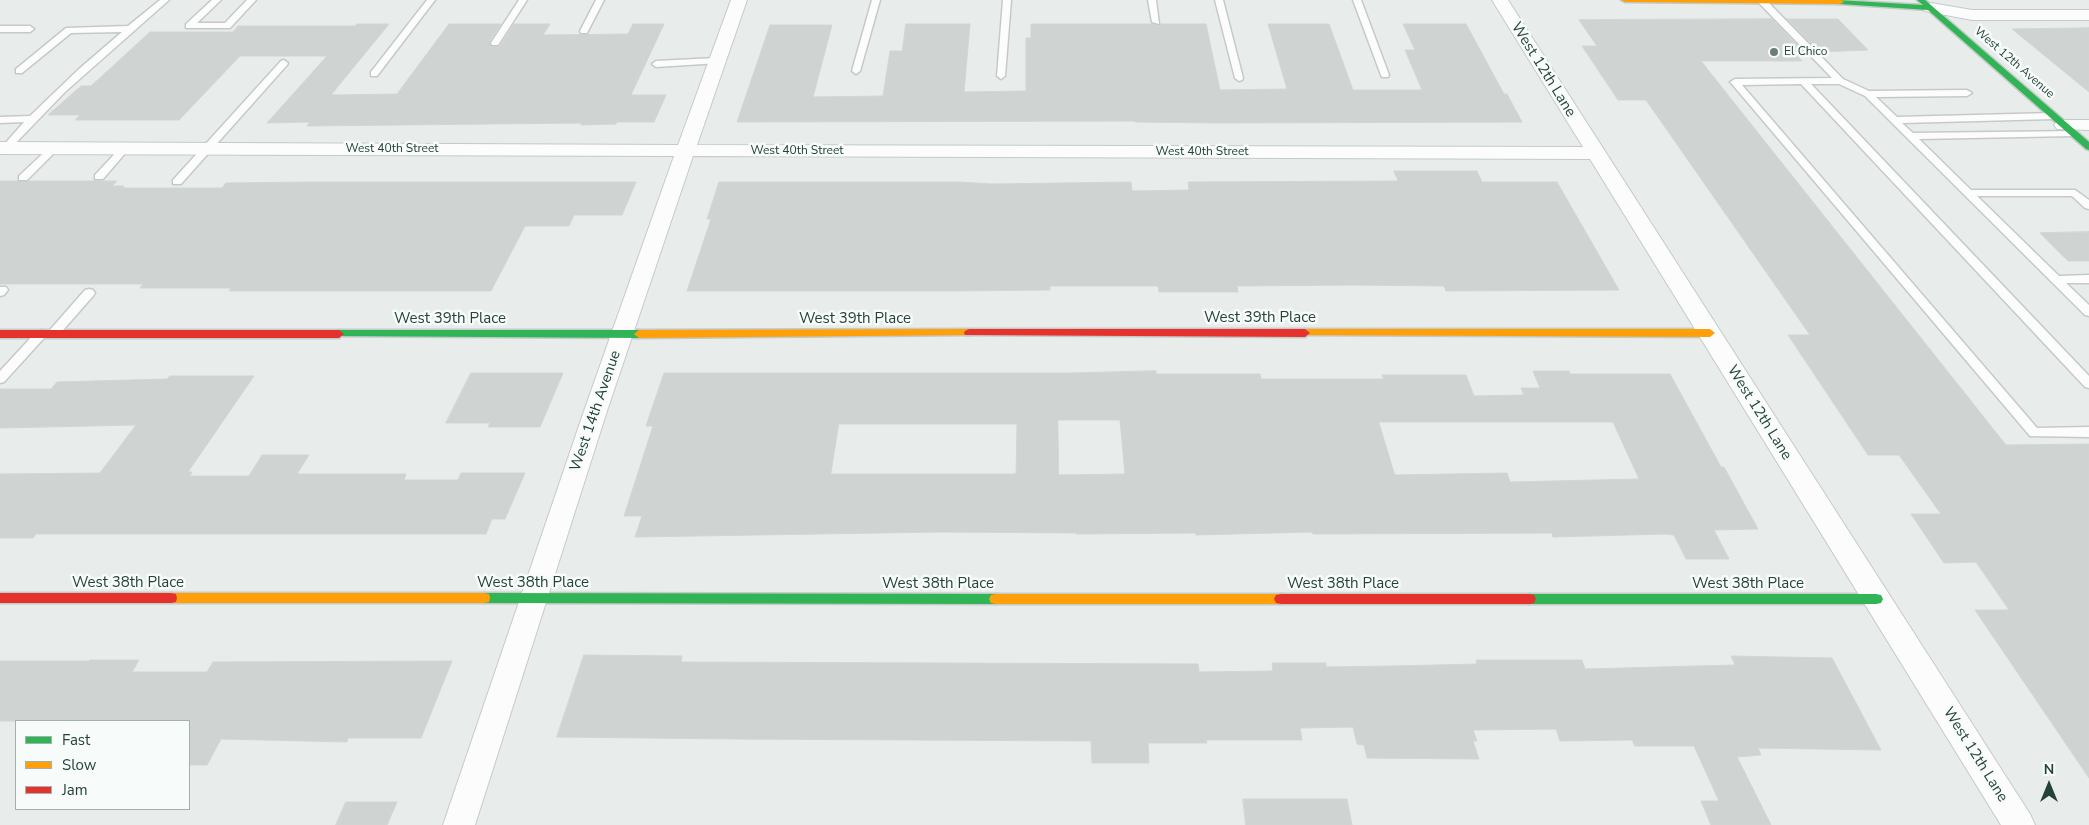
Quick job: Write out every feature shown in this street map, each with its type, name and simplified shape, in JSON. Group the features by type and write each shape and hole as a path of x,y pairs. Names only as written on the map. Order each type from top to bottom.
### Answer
{"street":[{"name":"West 14th Avenue","path":"459,825 533,598 684,150 738,0"},
{"name":"West 12th Lane","path":"1500,0 1594,153 1710,333 2019,825"},
{"path":"1625,0 1778,0 1926,4 1972,15 2089,15"},
{"path":"2047,0 2067,15"},
{"name":"West 12th Avenue","path":"1926,4 2089,147"},
{"path":"2063,125 2089,125"},
{"name":"West 40th Street","path":"3,148 1594,153"},
{"name":"West 39th Place","path":"0,334 1710,333"},
{"name":"West 38th Place","path":"0,598 1876,599"}],"lane":[{"path":"3,148 31,119 129,29 165,0"},
{"path":"217,0 189,26 227,26 252,0"},
{"path":"374,74 431,0"},
{"path":"495,43 523,0"},
{"path":"584,31 600,0"},
{"path":"856,71 876,0"},
{"path":"1001,76 1007,0"},
{"path":"1152,0 1156,22"},
{"path":"1218,0 1239,78"},
{"path":"1358,0 1385,75"},
{"path":"1762,1 1840,81 1868,94 2089,312"},
{"path":"0,29 30,29"},
{"path":"19,71 69,30 129,29"},
{"path":"656,64 716,62"},
{"path":"177,182 284,63"},
{"path":"1803,81 2089,384"},
{"path":"1840,81 1735,82 2034,433 2089,432"},
{"path":"1868,94 1966,93"},
{"path":"0,120 31,119"},
{"path":"1894,120 2063,125"},
{"path":"1911,136 2063,125"},
{"path":"23,178 54,148"},
{"path":"99,177 125,148"},
{"path":"1968,193 2076,193 2089,206"},
{"path":"2057,280 2089,279"},
{"path":"0,379 89,294"}],"building":[{"path":"1772,19 1804,52 1794,52 1802,61 1701,61 2006,445 2089,444 2089,778 1975,610 2009,610 1976,562 1944,563 1911,514 1941,514 1899,455 1868,455 1788,335 1810,335 1646,100 1618,100 1582,46 1597,46 1579,20"},
{"path":"1787,19 1838,19 1868,50 1819,52"},
{"path":"357,24 389,24 331,95 397,94 449,24 501,24 489,42 492,47 500,46 514,24 550,24 543,35 628,34 633,24 664,24 631,95 666,95 654,122 617,122 616,124 581,125 582,123 307,126 310,122 267,123 327,56 240,56 179,120 75,120 80,115 48,115 81,86 91,86 150,32 233,32 238,26 355,26"},
{"path":"906,24 970,24 964,92 1026,91 1026,38 1031,38 1031,24 1152,24 1158,26 1161,24 1206,24 1220,90 1287,89 1268,24 1329,24 1353,90 1422,90 1405,50 1415,50 1403,24 1466,24 1504,94 1507,94 1522,122 737,122 770,25 832,25 813,97 883,96 890,51 902,51"},
{"path":"2076,28 2089,28 2089,92 2012,29"},
{"path":"1394,171 1477,171 1482,182 1557,182 1619,290 1446,291 1444,286 1354,285 1237,286 1238,292 1159,292 1158,286 1050,286 1050,290 687,291 711,219 707,219 719,182 960,182 993,184 1131,182 1132,191 1189,190 1188,182 1398,181"},
{"path":"0,181 117,181 112,186 124,186 123,188 222,188 226,183 309,182 636,182 622,215 574,215 569,226 525,226 491,291 229,291 231,288 140,288 143,284 0,284"},
{"path":"2089,232 2089,261 2068,261 2040,233"},
{"path":"1156,371 1156,374 1260,374 1261,379 1384,379 1382,375 1466,375 1474,396 1524,395 1521,388 1540,388 1533,371 1569,371 1570,374 1670,374 1721,467 1724,467 1758,529 1714,530 1729,559 1686,559 1674,535 1666,534 1553,537 1552,533 1313,534 1312,532 1196,535 1195,533 941,532 635,537 642,516 624,516 653,426 646,426 664,373 1072,373","holes":["1058,420 1120,420 1125,474 1059,475","1379,422 1613,422 1639,479 1510,482 1507,473 1395,475","839,424 1017,424 1016,474 831,474"]},
{"path":"471,373 563,373 540,427 488,427 490,423 446,423"},
{"path":"170,376 254,376 188,472 192,472 190,476 249,476 262,455 309,455 297,474 406,474 404,480 458,480 461,473 525,473 505,519 492,519 486,534 36,534 33,538 0,538 0,474 100,473 136,425 0,428 0,389 51,389 57,382 167,379"},
{"path":"584,655 682,656 681,662 1198,664 1199,672 1273,671 1272,663 1326,663 1326,667 1477,664 1476,660 1582,660 1585,669 1735,665 1731,656 1832,658 1881,750 1758,748 1761,755 1737,757 1771,825 1711,825 1701,801 1719,801 1694,746 1635,746 1632,740 1560,741 1556,729 1473,730 1477,741 1473,741 1479,759 1367,758 1364,745 1357,744 1353,727 1300,728 1302,740 1206,740 1207,743 1148,743 1149,763 1092,763 1091,741 557,737"},
{"path":"139,660 132,672 207,672 213,662 452,661 421,738 348,738 347,742 221,739 207,765 190,765 190,720 0,721 0,661"},
{"path":"1243,799 1347,799 1352,825 1246,825"},
{"path":"346,802 397,802 387,825 336,825"}],"traffic: fast":[{"path":"1921,0 2089,147"},
{"path":"1840,2 1931,8"},
{"path":"339,334 639,334"},
{"path":"484,598 996,599"},
{"path":"1529,599 1876,599"}],"traffic: slow":[{"path":"1625,0 1840,2"},
{"path":"639,334 969,333"},
{"path":"1305,333 1710,333"},
{"path":"171,598 484,598"},
{"path":"996,599 1281,599"}],"traffic: jam":[{"path":"969,333 1305,333"},
{"path":"0,334 339,334"},
{"path":"0,598 171,598"},
{"path":"1281,599 1529,599"}],"place":[{"name":"El Chico","path":"1774,52"}]}
